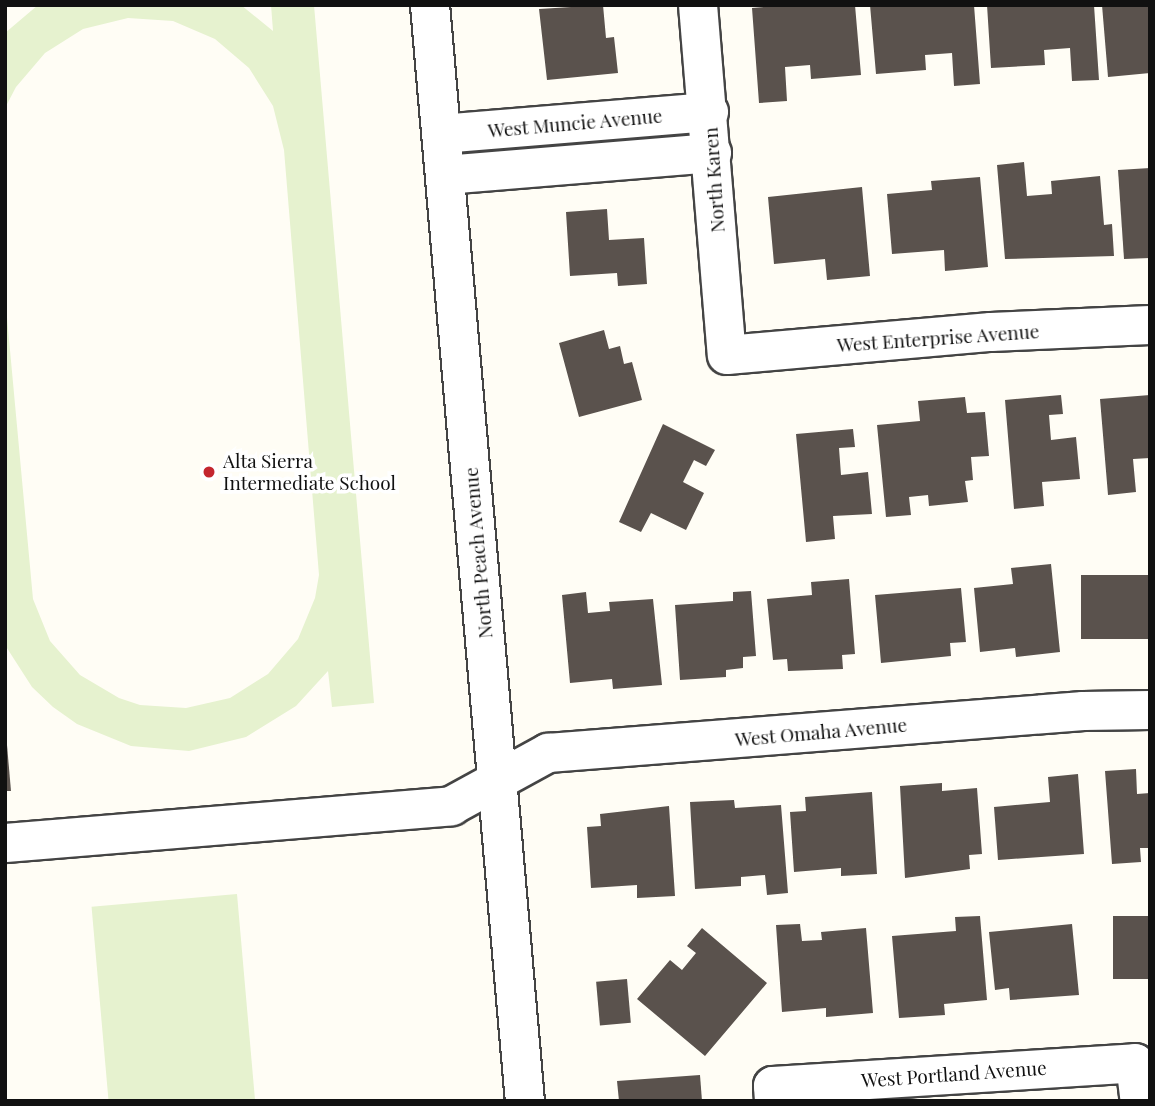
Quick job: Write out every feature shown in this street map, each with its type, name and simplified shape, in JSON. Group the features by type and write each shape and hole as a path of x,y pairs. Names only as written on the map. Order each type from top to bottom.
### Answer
{"street":[{"name":"North Peach Avenue","path":"430,5 525,1101"},
{"name":"North Karen","path":"698,5 709,112 727,355"},
{"name":"West Muncie Avenue","path":"441,134 709,112"},
{"path":"444,175 712,153"},
{"name":"West Enterprise Avenue","path":"727,355 991,332 1150,325"},
{"name":"West Omaha Avenue","path":"5,844 451,806 548,753 1083,711 1150,710"},
{"name":"West Portland Avenue","path":"773,1093 1135,1063 1139,1101"}],"green space":[{"path":"38,5 241,5 273,31 271,5 314,5 374,703 332,707 328,671 296,706 246,737 189,751 131,746 77,724 53,707 32,687 5,645 5,296 33,599 50,641 80,675 119,698 140,705 186,708 230,698 268,674 298,639 315,598 319,575 284,150 273,106 249,68 215,39 173,21 128,18 83,29 45,53 16,87 5,108 5,33"},
{"path":"237,894 255,1101 109,1101 92,907"}],"building":[{"path":"603,5 606,38 614,37 618,73 547,80 539,9"},
{"path":"855,5 861,75 811,79 810,65 785,67 787,101 759,103 752,8"},
{"path":"870,5 974,5 980,84 954,86 952,53 925,55 926,70 876,74"},
{"path":"987,5 1094,5 1099,80 1072,81 1070,48 1044,50 1045,65 991,68"},
{"path":"1102,5 1150,5 1150,73 1108,77"},
{"path":"1024,162 1027,196 1052,194 1051,181 1100,176 1104,225 1112,224 1114,256 1005,259 997,165"},
{"path":"1150,168 1150,258 1124,259 1118,170"},
{"path":"980,177 988,267 945,271 944,250 892,254 887,194 932,190 931,181"},
{"path":"862,187 870,276 827,280 825,259 774,264 768,197"},
{"path":"607,209 609,240 644,238 647,284 618,286 617,273 570,276 566,212"},
{"path":"604,330 609,349 620,346 624,364 632,362 642,400 579,417 559,343"},
{"path":"1061,395 1063,414 1049,415 1051,440 1076,437 1080,479 1042,482 1044,506 1014,509 1005,400"},
{"path":"1150,395 1150,458 1133,459 1136,492 1108,495 1100,399"},
{"path":"965,397 967,413 985,412 989,456 971,457 973,480 965,481 968,502 929,506 928,495 909,497 911,515 886,517 877,425 920,421 918,401"},
{"path":"663,424 715,450 706,466 694,460 683,482 704,493 686,530 651,513 641,532 619,522"},
{"path":"853,429 855,447 839,448 841,475 868,472 872,514 833,516 835,539 806,542 796,434"},
{"path":"1051,564 1060,652 1016,657 1015,648 980,652 974,588 1013,584 1011,568"},
{"path":"1081,575 1150,575 1150,639 1081,639"},
{"path":"849,579 855,654 842,655 843,669 788,671 787,659 773,660 767,599 812,595 811,582"},
{"path":"961,588 966,642 950,643 951,656 881,663 875,595"},
{"path":"751,591 756,656 743,657 743,668 726,670 726,677 680,680 675,605 733,601 733,592"},
{"path":"586,592 588,613 610,611 609,602 653,599 662,685 613,689 612,679 570,683 562,595"},
{"path":"7,745 11,791 5,791"},
{"path":"1136,769 1137,794 1150,793 1150,848 1140,848 1141,862 1112,864 1105,771"},
{"path":"1078,774 1084,854 998,860 994,807 1050,802 1048,777"},
{"path":"942,783 942,791 977,788 982,854 969,855 970,869 905,878 900,786"},
{"path":"872,792 877,874 841,876 841,868 794,872 790,812 806,811 805,797"},
{"path":"734,800 735,808 781,805 788,893 767,895 765,875 741,877 741,886 695,889 690,802"},
{"path":"669,806 675,896 637,898 637,885 591,888 587,827 601,826 600,814"},
{"path":"980,916 987,1000 944,1004 945,1015 899,1018 892,936 956,931 955,917"},
{"path":"1113,916 1150,916 1150,979 1113,979"},
{"path":"800,924 802,941 822,940 821,932 866,928 873,1013 826,1017 826,1008 782,1012 776,925"},
{"path":"1072,924 1079,995 1010,1000 1009,988 995,990 989,932"},
{"path":"702,928 767,983 705,1056 637,999 670,960 682,970 696,953 687,946"},
{"path":"627,979 631,1023 600,1026 596,982"},
{"path":"700,1075 702,1101 619,1101 617,1081"}],"place":[{"name":"Alta Sierra Intermediate School","path":"209,472"}]}
